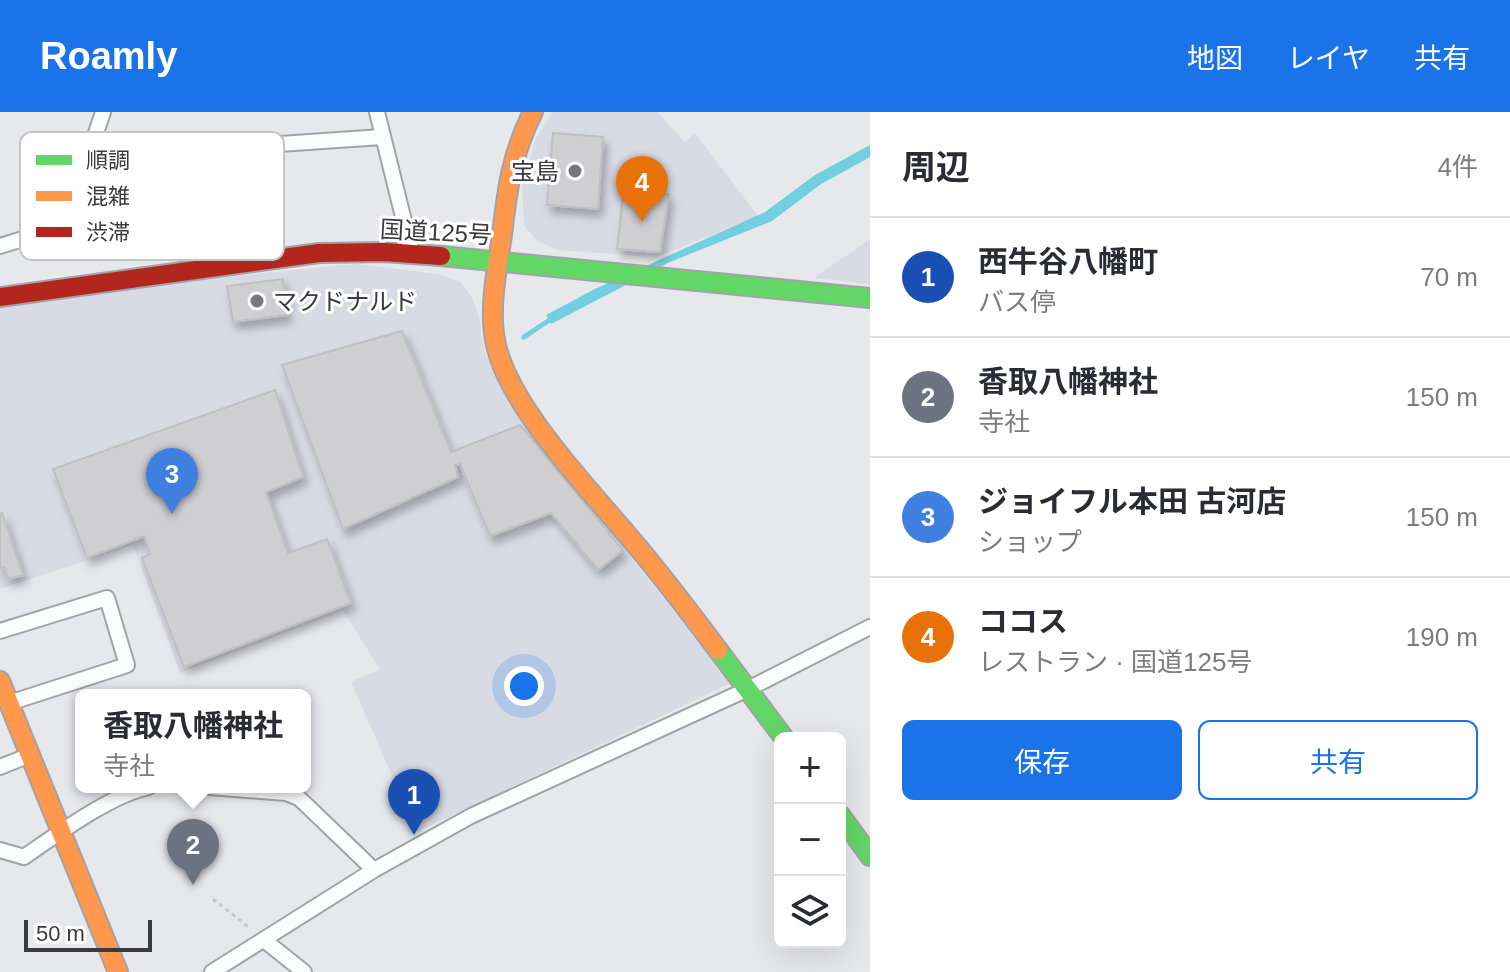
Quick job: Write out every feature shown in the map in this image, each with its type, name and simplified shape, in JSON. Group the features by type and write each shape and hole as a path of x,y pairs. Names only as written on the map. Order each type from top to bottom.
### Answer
{"main road":[{"path":"533,112 522,134 509,175 493,321 498,352 516,391 561,456 663,577 780,732"},
{"name":"国道125号","path":"284,257 319,253 412,253 870,298"},
{"name":"国道125号","path":"0,297 255,260"},
{"path":"3,691 118,972"},
{"path":"846,823 870,856"}],"street":[{"path":"96,132 103,112"},
{"path":"377,112 412,253"},
{"path":"284,144 382,137"},
{"path":"0,246 20,240"},
{"path":"0,631 107,598 127,665 3,691"},
{"path":"212,972 374,870 471,816 748,689 870,627"},
{"path":"0,767 30,755"},
{"path":"0,850 24,857 61,832 132,793"},
{"path":"286,793 299,798 374,870"},
{"path":"264,940 304,972"}],"path":[{"path":"213,899 264,940"}],"shaded area":[{"path":"553,112 657,112 685,142 695,133 758,216 657,257 557,250 536,240 524,225 522,186 535,140"},
{"path":"870,239 870,284 814,278"},
{"path":"354,264 440,274 460,282 472,297 479,317 484,351 503,390 545,450 731,683 417,832 351,682 380,669 343,611 180,673 133,545 0,589 0,305"}],"water":[{"path":"870,145 870,157 821,184 772,221 670,262 551,324 546,315 595,289 765,212 815,175"}],"building":[{"name":"宝島","path":"553,133 603,137 598,209 547,205"},
{"path":"624,188 669,194 660,252 617,249"},
{"name":"マクドナルド","path":"283,279 287,315 233,322 227,286"},
{"path":"402,331 451,452 520,425 623,550 598,570 551,513 490,536 460,464 455,465 458,477 343,529 282,365"},
{"path":"275,390 303,477 266,492 288,553 327,539 351,603 184,667 142,558 150,554 144,536 87,558 53,469"},
{"path":"2,513 23,575 8,579 4,567 0,568"}],"waterway":[{"path":"524,337 554,317"}],"traffic: fast":[{"path":"441,256 870,298"},
{"path":"718,650 780,732"},
{"path":"846,823 870,856"}],"traffic: slow":[{"path":"533,112 520,142 506,203 494,290 496,345 505,370 535,423 718,650"},
{"path":"0,681 118,972"}],"traffic: jam":[{"path":"284,258 319,253 384,252 441,256"},
{"path":"0,297 268,260"}],"place":[{"name":"宝島","path":"575,171"},
{"name":"ココス","path":"642,222"},
{"name":"マクドナルド","path":"257,301"},
{"name":"ジョイフル本田 古河店","path":"172,514"},
{"name":"西牛谷八幡町","path":"414,835"},
{"name":"香取八幡神社","path":"193,885"}]}
